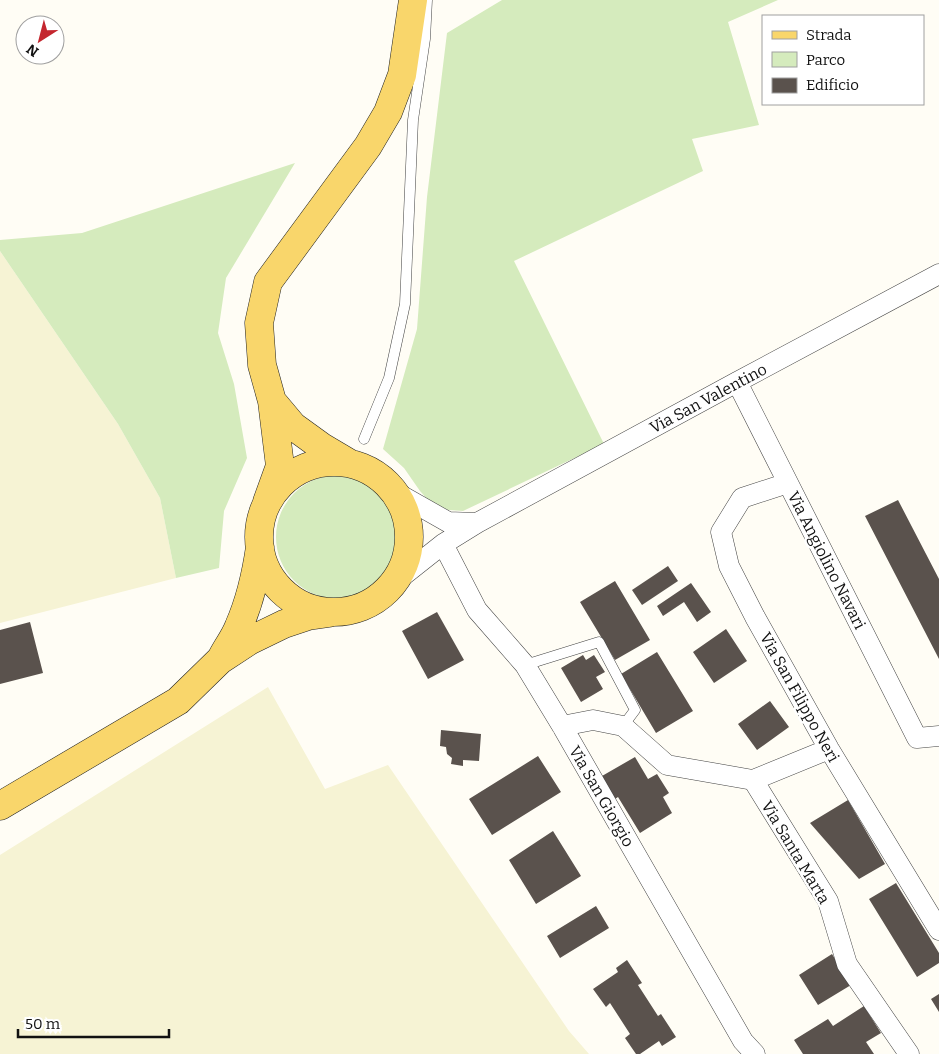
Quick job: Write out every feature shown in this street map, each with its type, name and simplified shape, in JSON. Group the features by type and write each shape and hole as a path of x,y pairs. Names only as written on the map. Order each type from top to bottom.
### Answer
{"main road":[{"path":"220,660 239,628 248,603 256,576 260,547 260,524 280,466 272,401 262,365 259,324 268,282 368,146 388,112 402,75 413,0"},
{"path":"0,806 178,701 220,660 249,641 284,624 308,616 358,608 378,598 394,582 406,561 410,537 406,514 395,492 382,479 367,469 350,463 322,447 293,426 272,401"},
{"path":"267,502 282,483 302,469 325,462 350,463"},
{"path":"260,547 266,568 278,586 294,600 315,609 336,612"}],"street":[{"name":"Via San Valentino","path":"394,582 443,544 477,523 939,274"},
{"name":"Via Angiolino Navari","path":"737,382 917,738 939,736"},
{"name":"Via San Filippo Neri","path":"788,483 742,498 721,532 729,566 760,626 829,749 939,930"},
{"path":"395,492 448,522 477,523"},
{"name":"Via San Giorgio","path":"443,544 477,610 525,665 743,1041 755,1054"},
{"path":"562,726 593,720 623,726 667,765 753,780 829,749"},
{"name":"Via Santa Marta","path":"753,780 828,901 847,964 909,1054"}],"lane":[{"path":"364,438 389,378 405,304 413,120 425,39 427,0"},
{"path":"525,665 599,642 635,710 623,726"}],"shaded area":[{"path":"0,251 118,424 160,498 176,578 0,623"},
{"path":"268,687 325,789 388,765 569,1031 589,1054 0,1054 0,855"}],"green space":[{"path":"502,0 778,0 728,22 759,125 692,139 703,171 514,261 604,444 463,511 436,509 420,491 404,468 383,449 417,329 427,197 447,33"},
{"path":"295,163 226,278 218,333 234,384 247,458 224,511 219,568 176,578 160,498 118,424 0,251 0,240 82,233"},
{"path":"338,475 362,480 373,485 382,493 390,502 395,513 400,537 395,561 390,572 382,581 373,589 362,594 338,599 314,594 303,589 294,581 286,572 281,561 276,537 281,513 286,502 294,493 303,485 314,480"}],"building":[{"path":"898,500 939,579 939,659 865,516"},
{"path":"668,566 678,581 642,605 632,590"},
{"path":"615,581 650,640 615,660 580,602"},
{"path":"691,583 711,612 697,622 684,602 663,616 657,606"},
{"path":"437,612 464,660 428,679 402,631"},
{"path":"30,622 43,673 0,684 0,630"},
{"path":"726,629 747,661 714,683 693,652"},
{"path":"657,652 693,711 656,733 621,674"},
{"path":"583,655 586,660 594,655 605,672 596,677 603,689 581,702 561,668"},
{"path":"770,701 789,727 757,750 738,724"},
{"path":"441,730 481,734 479,761 463,760 463,766 451,764 452,758 447,754 446,747 440,746"},
{"path":"538,756 561,792 492,835 469,799"},
{"path":"635,757 648,779 657,774 669,793 663,797 672,813 640,833 618,797 615,799 602,776"},
{"path":"848,800 885,864 859,879 810,823"},
{"path":"553,831 581,876 536,904 509,860"},
{"path":"896,883 939,953 939,963 917,977 869,899"},
{"path":"596,906 609,928 560,958 547,936"},
{"path":"832,954 851,985 818,1005 799,975"},
{"path":"627,960 642,983 638,985 658,1016 661,1014 676,1037 662,1046 659,1041 640,1054 636,1054 625,1038 630,1034 610,1003 606,1007 593,989 618,972 616,968"},
{"path":"939,994 939,1012 931,999"},
{"path":"864,1006 881,1033 866,1042 874,1054 803,1054 794,1040 828,1019 833,1026"}]}
